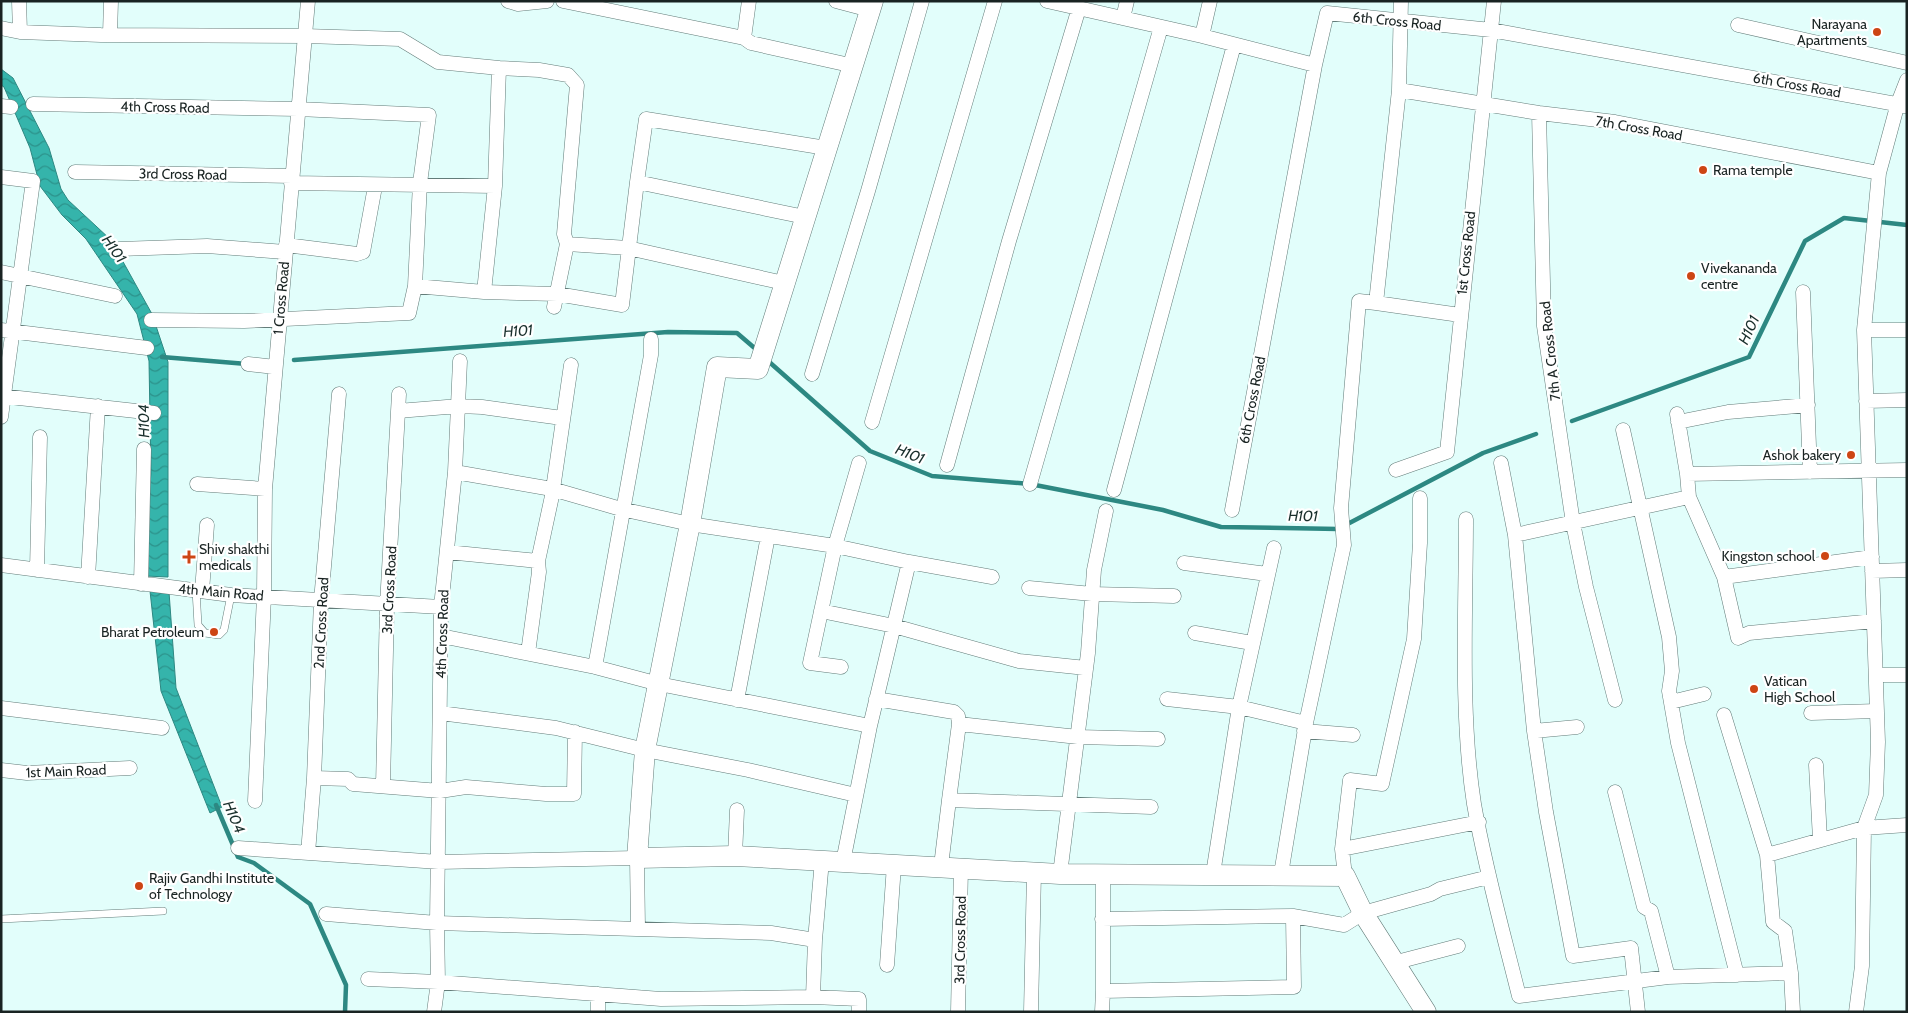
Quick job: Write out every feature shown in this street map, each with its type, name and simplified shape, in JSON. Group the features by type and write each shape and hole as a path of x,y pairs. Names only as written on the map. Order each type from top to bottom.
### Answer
{"street":[{"path":"19,1 20,32"},
{"path":"110,34 111,1"},
{"name":"1 Cross Road","path":"255,801 264,596 265,489 308,1"},
{"path":"508,1 518,4 547,1"},
{"path":"563,1 744,38 751,43 854,66"},
{"path":"744,38 749,1"},
{"path":"638,928 636,858 645,750 690,524 717,367 758,369 872,6 836,1"},
{"path":"812,374 868,191 922,1"},
{"path":"872,422 995,1"},
{"path":"1047,1 1202,36 1315,65"},
{"path":"1123,18 1126,1"},
{"path":"1202,36 1210,1"},
{"path":"1376,303 1399,90 1401,1"},
{"name":"1st Cross Road","path":"1396,470 1447,452 1494,1"},
{"name":"6th Cross Road","path":"1232,510 1315,65 1328,7 1400,22 1491,30 1902,104"},
{"path":"947,464 1078,8"},
{"path":"1738,25 1907,62"},
{"path":"1030,484 1161,27"},
{"path":"1,28 20,32 400,39 438,62 568,75 577,85 564,234 567,244 556,300"},
{"path":"1114,490 1234,45"},
{"path":"484,292 495,186 499,68"},
{"path":"1856,1012 1862,966 1864,828 1876,795 1877,711 1864,330 1879,173 1902,104 1907,80"},
{"name":"7th Cross Road","path":"1399,90 1539,113 1615,122 1879,173"},
{"name":"4th Cross Road","path":"33,104 298,109 429,115 420,183"},
{"name":"7th A Cross Road","path":"1539,113 1544,326 1573,523 1586,587 1615,700"},
{"path":"415,286 622,305 636,182 646,119 826,148"},
{"name":"3rd Cross Road","path":"75,172 495,186"},
{"path":"1,177 33,181 20,275 7,331 1,417"},
{"path":"636,182 805,217"},
{"path":"151,320 280,320 409,313 415,286 420,183"},
{"path":"120,249 207,246 285,248 357,254 362,252 374,192"},
{"path":"567,244 628,248 784,283"},
{"path":"1,272 115,296"},
{"path":"1803,292 1810,472"},
{"path":"1281,874 1305,727 1344,545 1341,508 1359,301 1460,315"},
{"path":"1864,330 1907,330"},
{"path":"7,331 147,348"},
{"path":"595,667 621,510 651,355 650,340"},
{"name":"4th Cross Road","path":"434,1012 438,982 441,607 455,472 460,361"},
{"path":"248,364 275,367"},
{"path":"528,653 539,572 538,561 552,490 562,418 572,365"},
{"name":"2nd Cross Road","path":"308,853 314,778 321,601 339,394"},
{"name":"3rd Cross Road","path":"383,786 387,604 399,394"},
{"path":"3,397 154,413"},
{"path":"1866,401 1907,400"},
{"path":"88,576 98,406"},
{"path":"398,411 459,406 482,407 562,418"},
{"path":"1808,406 1678,417 1689,497 1724,577 1738,638 1748,633 1874,621"},
{"path":"1624,430 1639,506 1669,636 1672,671 1669,691 1678,743 1737,975"},
{"path":"38,570 40,437"},
{"path":"141,584 144,449"},
{"path":"841,667 810,663 835,546 859,463"},
{"path":"1501,463 1515,535 1534,731 1572,956 1631,948 1638,1012"},
{"path":"1687,474 1907,470"},
{"path":"455,472 552,490 621,510 690,524 835,546 992,577"},
{"path":"198,484 265,489"},
{"path":"1515,535 1573,523 1639,506 1689,497"},
{"path":"1420,498 1420,543 1414,639 1382,784 1350,780 1342,849 1345,876 1363,913 1393,963 1426,1012"},
{"path":"1060,874 1067,804 1078,737 1086,668 1094,570 1106,511"},
{"path":"1466,519 1467,726 1474,804 1489,876 1520,996 1668,977 1791,973"},
{"path":"199,591 207,525"},
{"path":"737,700 768,536"},
{"path":"1213,874 1240,707 1252,643 1274,548"},
{"path":"447,552 538,561"},
{"path":"843,862 870,726 909,562"},
{"path":"1184,563 1267,574"},
{"path":"1724,577 1872,564 1907,570"},
{"name":"4th Main Road","path":"1,565 231,595 441,607"},
{"path":"1029,588 1092,594 1174,596"},
{"path":"821,611 894,626 1019,661 1086,668"},
{"path":"1195,633 1252,643"},
{"path":"441,636 595,667 659,684 870,726"},
{"path":"1876,674 1907,675"},
{"path":"1671,702 1704,694"},
{"path":"876,699 954,712 958,716 959,724 941,866"},
{"path":"1167,699 1240,707 1305,727 1353,735"},
{"path":"1,708 162,728"},
{"path":"1811,714 1877,711"},
{"path":"440,713 575,732 645,750 748,770 856,795"},
{"path":"1724,715 1767,855 1773,922 1785,931 1791,973 1793,1012"},
{"path":"959,724 1078,737 1158,739"},
{"path":"1534,731 1577,727"},
{"path":"314,778 348,780 353,784 440,791 466,787 546,794 574,794 575,732"},
{"path":"1816,765 1820,839"},
{"name":"1st Main Road","path":"1,770 27,773 130,768"},
{"path":"1615,792 1644,906 1651,910 1656,924 1668,977"},
{"path":"949,800 1151,807"},
{"path":"735,856 737,810"},
{"path":"1342,849 1479,822"},
{"path":"1767,855 1864,828 1907,825"},
{"path":"238,848 439,862 735,856 961,867 1060,874 1281,874 1345,876"},
{"path":"813,997 815,940 822,860"},
{"path":"887,965 894,865"},
{"name":"3rd Cross Road","path":"958,1012 961,867"},
{"path":"1030,1012 1034,872"},
{"path":"1102,1012 1103,874"},
{"path":"1102,919 1294,916 1344,925 1363,913 1489,876"},
{"path":"326,914 437,922 771,933 815,940"},
{"path":"1103,991 1294,987 1294,916"},
{"path":"1393,963 1458,946"},
{"path":"368,979 438,982 661,999 813,997 859,1005"},
{"path":"598,994 598,1012"}],"lane":[{"path":"199,591 198,625 205,633 219,635 224,630 231,595"},
{"path":"1,919 164,911"}],"water":[{"path":"1,69 13,78 49,148 61,189 68,200 111,240 152,314 168,362 168,577 146,576 146,516 151,474 149,361 137,314 86,239 62,215 40,186 30,148 4,87 1,85"},
{"path":"150,591 169,592 176,688 222,807 210,813 161,691"}],"waterway":[{"name":"H101","path":"1572,421 1749,357 1805,241 1844,218 1907,225"},
{"name":"H101","path":"294,360 668,332 737,333 758,351"},
{"name":"H101","path":"162,357 247,364"},
{"name":"H101","path":"767,360 870,451 932,476 1030,484 1163,510 1221,527 1338,529 1483,453 1536,434"},
{"name":"H104","path":"216,805 238,857 254,863 310,904 346,985 345,1012"}],"place":[{"name":"Narayana Apartments","path":"1877,32"},
{"name":"Rama temple","path":"1703,170"},
{"name":"Vivekananda centre","path":"1691,276"},
{"name":"Ashok bakery","path":"1851,455"},
{"name":"Kingston school","path":"1825,556"},
{"name":"Shiv shakthi medicals","path":"189,557"},
{"name":"Bharat Petroleum","path":"214,632"},
{"name":"Vatican High School","path":"1754,689"},
{"name":"Rajiv Gandhi Institute of Technology","path":"139,886"}]}
